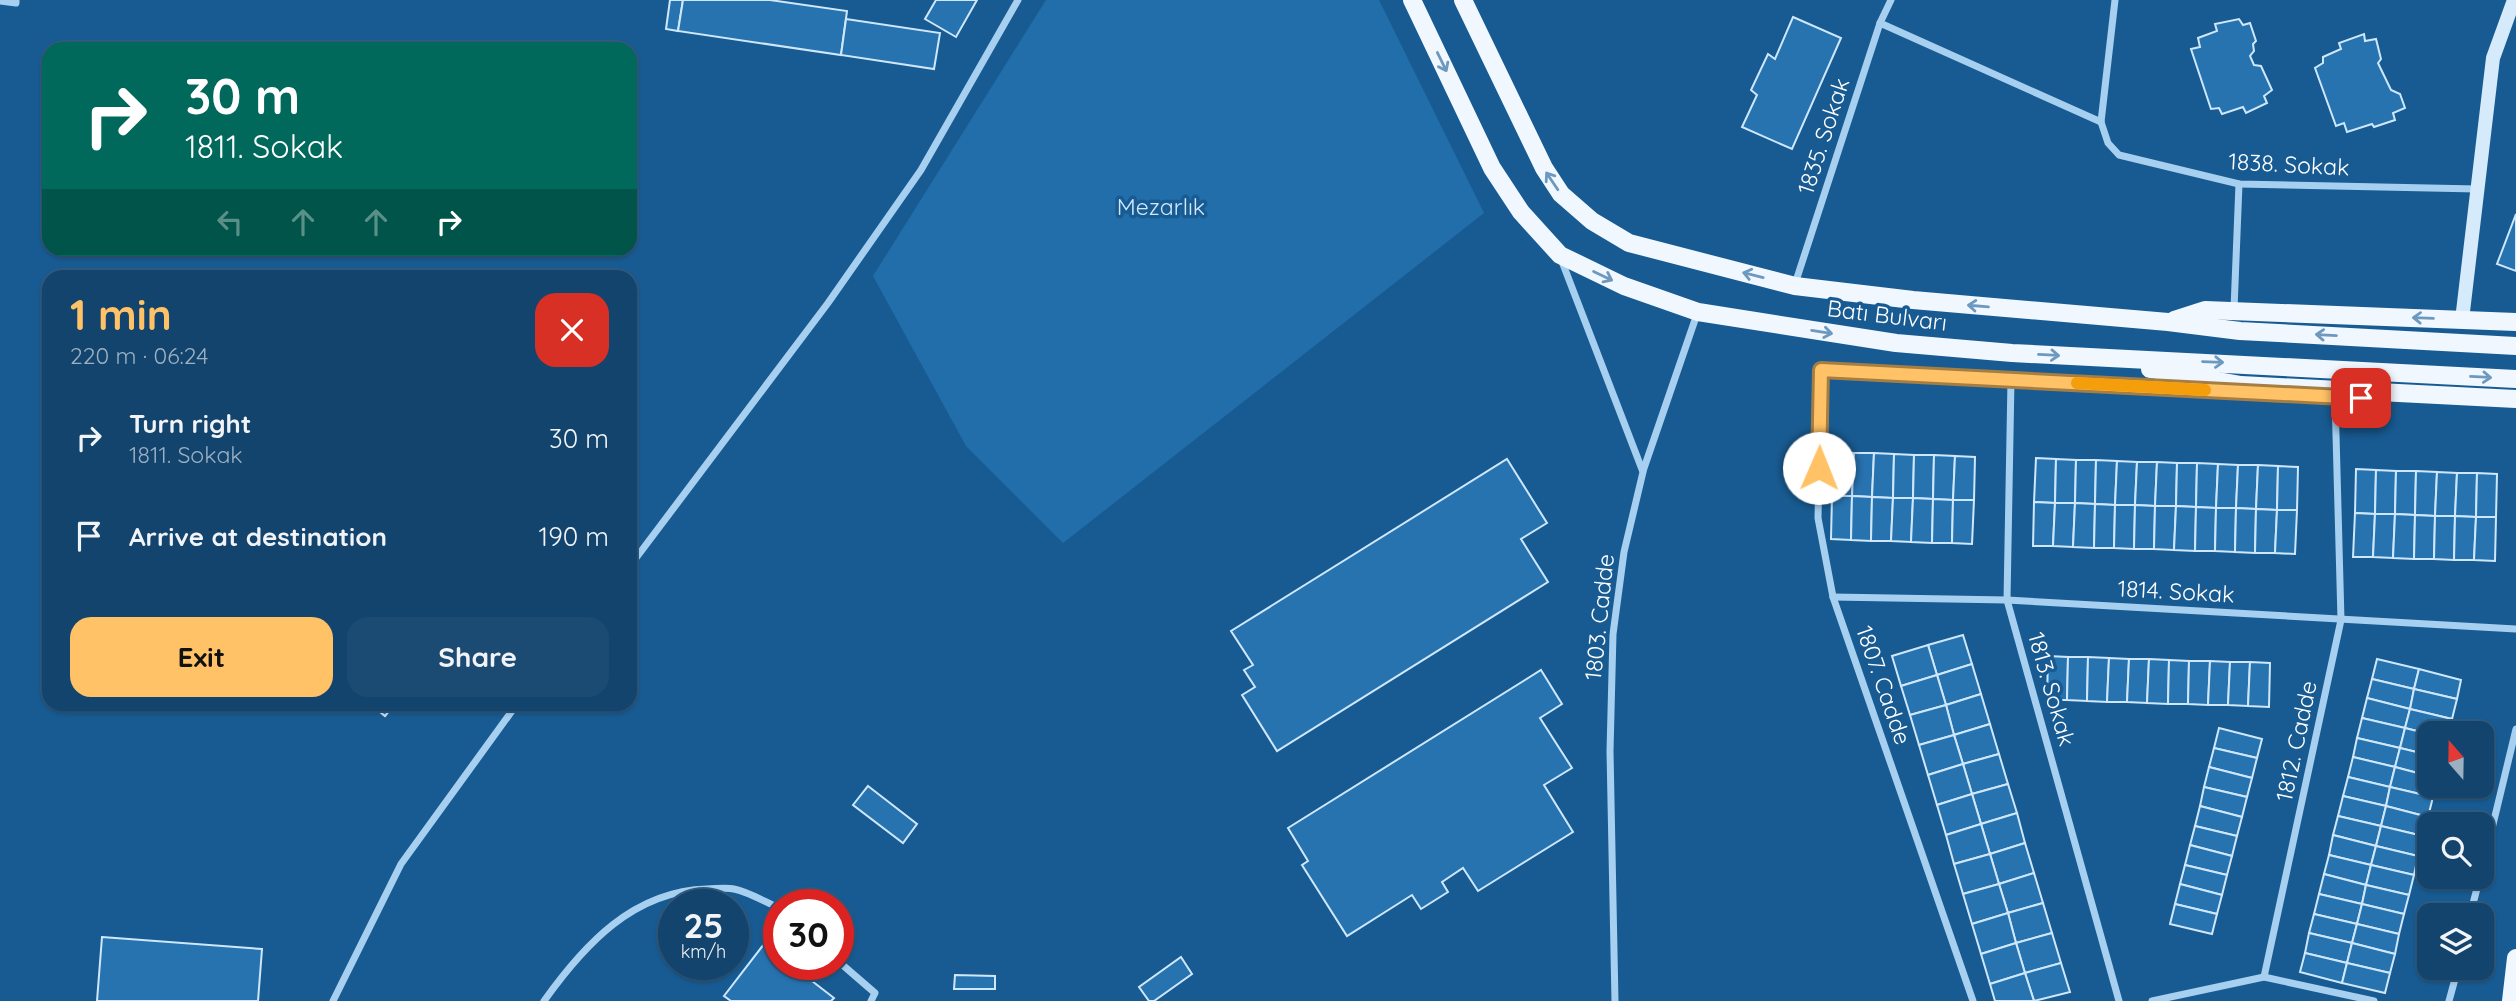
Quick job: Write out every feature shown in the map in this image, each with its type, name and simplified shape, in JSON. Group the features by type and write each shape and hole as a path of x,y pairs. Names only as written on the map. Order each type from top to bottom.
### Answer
{"main road":[{"name":"Batı Bulvarı","path":"1412,0 1492,168 1521,212 1560,255 1624,286 1698,312 1896,343 2012,353 2516,379"},
{"name":"Batı Bulvarı","path":"1464,0 1544,167 1561,194 1592,221 1629,243 1795,286 1913,300 2241,331 2516,346"},
{"path":"2462,320 2493,58 2514,0"},
{"path":"2168,322 2205,310 2516,322"},
{"path":"2136,359 2145,368 2241,385 2516,398"},
{"path":"2511,1001 2516,958"}],"street":[{"path":"0,1 16,3 16,0"},
{"path":"637,557 828,303 920,170 1018,0"},
{"name":"1835. Sokak","path":"1795,286 1880,23 1891,0"},
{"path":"1880,23 2101,122 2115,0"},
{"name":"1838. Sokak","path":"2101,122 2108,143 2119,155 2239,184 2477,189"},
{"path":"2234,312 2239,184"},
{"path":"1560,255 1643,472"},
{"name":"1803. Cadde","path":"1615,1001 1610,751 1613,634 1624,552 1643,472 1698,312"},
{"name":"1807. Cadde","path":"1973,1001 1833,597 1818,518 1821,370 2011,380"},
{"path":"2011,380 2516,406"},
{"name":"1813. Sokak","path":"2011,380 2007,600 2119,1001"},
{"name":"1812. Cadde","path":"2264,977 2342,621 2335,397"},
{"name":"1814. Sokak","path":"1833,597 2007,600 2516,629"},
{"path":"333,1001 401,864 512,711"},
{"path":"2494,820 2516,729"},
{"path":"544,1001 565,971 606,928 635,908 670,894 697,889 733,888 763,901"},
{"path":"854,975 875,993 871,1001"},
{"path":"2152,1001 2264,977 2374,1001"},
{"path":"2449,1001 2455,980"}],"green space":[{"name":"Mezarlık","path":"1046,0 1379,0 1484,213 1063,543 966,446 873,276"}],"building":[{"path":"670,0 683,0 678,31 666,29"},
{"path":"683,0 770,0 847,11 841,55 678,31"},
{"path":"936,0 977,0 956,37 925,19"},
{"path":"1793,17 1841,38 1792,149 1742,127 1757,95 1751,90 1768,54 1775,59"},
{"path":"846,19 940,33 934,69 841,55"},
{"path":"2239,19 2243,25 2250,23 2256,41 2250,56 2254,65 2261,66 2272,90 2264,96 2267,103 2246,113 2243,107 2222,114 2219,108 2211,109 2191,49 2200,47 2198,38 2217,31 2215,24"},
{"path":"2364,34 2365,41 2376,39 2381,59 2378,63 2391,90 2400,94 2405,108 2393,113 2395,120 2347,132 2344,123 2336,126 2315,68 2323,63 2323,57 2341,49 2339,43"},
{"path":"2516,214 2516,271 2497,264"},
{"path":"1833,452 1854,453 1852,496 1832,496"},
{"path":"1854,453 1874,453 1872,497 1852,496"},
{"path":"1874,453 1894,454 1893,498 1872,497"},
{"path":"1894,454 1914,455 1913,498 1893,498"},
{"path":"1914,455 1934,455 1933,499 1913,498"},
{"path":"1934,455 1955,456 1953,500 1933,499"},
{"path":"1955,456 1975,457 1974,500 1953,500"},
{"path":"2036,458 2056,459 2055,503 2034,502"},
{"path":"1507,459 1547,523 1521,539 1548,582 1277,751 1242,695 1255,687 1244,670 1253,665 1231,631"},
{"path":"2056,459 2076,460 2075,503 2055,503"},
{"path":"2076,460 2096,460 2095,504 2075,503"},
{"path":"2096,460 2117,461 2115,505 2095,504"},
{"path":"2117,461 2137,462 2135,505 2115,505"},
{"path":"2137,462 2157,462 2155,506 2135,505"},
{"path":"2157,462 2177,463 2176,506 2155,506"},
{"path":"2177,463 2197,463 2196,507 2176,506"},
{"path":"2197,463 2218,464 2216,508 2196,507"},
{"path":"2218,464 2238,465 2236,508 2216,508"},
{"path":"2238,465 2258,465 2256,509 2236,508"},
{"path":"2258,465 2278,466 2277,510 2256,509"},
{"path":"2278,466 2298,467 2297,510 2277,510"},
{"path":"2356,469 2376,470 2375,514 2355,513"},
{"path":"2376,470 2396,471 2395,514 2375,514"},
{"path":"2396,471 2416,471 2415,515 2395,514"},
{"path":"2416,471 2437,472 2435,516 2415,515"},
{"path":"2437,472 2457,473 2455,516 2435,516"},
{"path":"2457,473 2477,473 2476,517 2455,516"},
{"path":"2477,473 2497,474 2496,517 2476,517"},
{"path":"1832,496 1852,496 1851,540 1831,539"},
{"path":"1852,496 1872,497 1871,541 1851,540"},
{"path":"1872,497 1893,498 1891,541 1871,541"},
{"path":"1893,498 1913,498 1911,542 1891,541"},
{"path":"1913,498 1933,499 1932,543 1911,542"},
{"path":"1933,499 1953,500 1952,543 1932,543"},
{"path":"1953,500 1974,500 1972,544 1952,543"},
{"path":"2034,502 2055,503 2053,546 2033,546"},
{"path":"2055,503 2075,503 2073,547 2053,546"},
{"path":"2075,503 2095,504 2094,548 2073,547"},
{"path":"2095,504 2115,505 2114,548 2094,548"},
{"path":"2115,505 2135,505 2134,549 2114,548"},
{"path":"2135,505 2155,506 2154,549 2134,549"},
{"path":"2155,506 2176,506 2174,550 2154,549"},
{"path":"2176,506 2196,507 2195,551 2174,550"},
{"path":"2196,507 2216,508 2215,551 2195,551"},
{"path":"2216,508 2236,508 2235,552 2215,551"},
{"path":"2236,508 2256,509 2255,553 2235,552"},
{"path":"2256,509 2277,510 2275,553 2255,553"},
{"path":"2277,510 2297,510 2295,554 2275,553"},
{"path":"2355,513 2375,514 2373,557 2353,557"},
{"path":"2375,514 2395,514 2393,558 2373,557"},
{"path":"2395,514 2415,515 2414,559 2393,558"},
{"path":"2415,515 2435,516 2434,559 2414,559"},
{"path":"2435,516 2455,516 2454,560 2434,559"},
{"path":"2455,516 2476,517 2474,560 2454,560"},
{"path":"2476,517 2496,517 2495,561 2474,560"},
{"path":"1963,635 1972,664 1937,675 1928,645"},
{"path":"1928,645 1937,675 1901,686 1892,656"},
{"path":"2048,656 2068,657 2067,700 2047,700"},
{"path":"2068,657 2088,657 2087,701 2067,700"},
{"path":"2088,657 2109,658 2107,702 2087,701"},
{"path":"2109,658 2129,659 2127,702 2107,702"},
{"path":"2129,659 2149,659 2147,703 2127,702"},
{"path":"2149,659 2169,660 2168,704 2147,703"},
{"path":"2377,659 2419,669 2414,689 2372,679"},
{"path":"2169,660 2189,661 2188,704 2168,704"},
{"path":"2189,661 2210,661 2208,705 2188,704"},
{"path":"2210,661 2230,662 2228,705 2208,705"},
{"path":"2230,662 2250,662 2248,706 2228,705"},
{"path":"2250,662 2270,663 2269,707 2248,706"},
{"path":"1972,664 1981,694 1946,705 1937,675"},
{"path":"2419,669 2461,680 2457,699 2414,689"},
{"path":"1541,670 1562,704 1540,718 1572,768 1544,785 1573,832 1478,891 1463,868 1442,882 1448,892 1421,909 1412,895 1347,936 1302,865 1308,861 1288,828"},
{"path":"1937,675 1946,705 1910,715 1901,686"},
{"path":"2372,679 2414,689 2410,709 2367,698"},
{"path":"2414,689 2457,699 2452,719 2410,709"},
{"path":"1981,694 1990,724 1954,735 1946,705"},
{"path":"2367,698 2410,709 2405,728 2362,718"},
{"path":"1946,705 1954,735 1919,745 1910,715"},
{"path":"2410,709 2452,719 2417,721 2417,731 2405,728"},
{"path":"2362,718 2405,728 2400,748 2357,738"},
{"path":"1990,724 1999,754 1963,764 1954,735"},
{"path":"2219,728 2262,739 2257,758 2214,748"},
{"path":"2405,728 2417,731 2417,752 2400,748"},
{"path":"1954,735 1963,764 1928,775 1919,745"},
{"path":"2357,738 2400,748 2395,767 2353,757"},
{"path":"2214,748 2257,758 2252,778 2209,767"},
{"path":"2400,748 2417,752 2417,773 2395,767"},
{"path":"1999,754 2008,784 1972,794 1963,764"},
{"path":"2353,757 2395,767 2390,787 2348,777"},
{"path":"1963,764 1972,794 1937,805 1928,775"},
{"path":"2209,767 2252,778 2247,797 2204,787"},
{"path":"2395,767 2417,773 2417,793 2390,787"},
{"path":"2348,777 2390,787 2386,806 2343,796"},
{"path":"2008,784 2017,813 1981,824 1972,794"},
{"path":"868,786 917,824 903,843 853,805"},
{"path":"2204,787 2247,797 2242,817 2200,806"},
{"path":"2390,787 2417,793 2417,798 2433,798 2429,812 2417,814 2386,806"},
{"path":"1972,794 1981,824 1946,835 1937,805"},
{"path":"2343,796 2386,806 2381,826 2338,816"},
{"path":"2200,806 2242,817 2237,836 2195,826"},
{"path":"2386,806 2417,814 2417,835 2381,826"},
{"path":"2017,813 2025,843 1990,854 1981,824"},
{"path":"2338,816 2381,826 2376,846 2333,835"},
{"path":"1981,824 1990,854 1954,864 1946,835"},
{"path":"2195,826 2237,836 2232,856 2190,845"},
{"path":"2381,826 2417,835 2417,856 2376,846"},
{"path":"2333,835 2376,846 2371,865 2329,855"},
{"path":"2025,843 2034,873 1999,884 1990,854"},
{"path":"2190,845 2232,856 2227,875 2185,865"},
{"path":"2376,846 2417,856 2414,875 2371,865"},
{"path":"1990,854 1999,884 1963,894 1954,864"},
{"path":"2329,855 2371,865 2366,885 2324,874"},
{"path":"2185,865 2227,875 2222,895 2180,884"},
{"path":"2371,865 2414,875 2409,895 2366,885"},
{"path":"2034,873 2043,903 2008,913 1999,884"},
{"path":"2324,874 2366,885 2362,904 2319,894"},
{"path":"1999,884 2008,913 1972,924 1963,894"},
{"path":"2180,884 2222,895 2217,914 2175,904"},
{"path":"2366,885 2409,895 2404,914 2362,904"},
{"path":"2319,894 2362,904 2357,924 2314,914"},
{"path":"2043,903 2052,933 2016,943 2008,913"},
{"path":"2175,904 2217,914 2212,934 2170,924"},
{"path":"2362,904 2404,914 2399,934 2357,924"},
{"path":"2008,913 2016,943 1981,954 1972,924"},
{"path":"2314,914 2357,924 2352,943 2309,933"},
{"path":"2357,924 2399,934 2395,954 2352,943"},
{"path":"2052,933 2061,963 2025,973 2016,943"},
{"path":"2309,933 2352,943 2347,963 2305,953"},
{"path":"102,937 262,949 258,1001 97,1001"},
{"path":"2016,943 2025,973 1990,984 1981,954"},
{"path":"2352,943 2395,954 2390,973 2347,963"},
{"path":"763,945 763,980 811,980 834,998 831,1001 731,1001 724,996 736,980 749,980 749,964"},
{"path":"2305,953 2347,963 2342,983 2300,972"},
{"path":"1181,957 1192,974 1154,1001 1149,1001 1139,987"},
{"path":"2061,963 2070,992 2034,1001 2025,973"},
{"path":"2347,963 2390,973 2385,993 2342,983"},
{"path":"2025,973 2034,1001 1995,1001 1990,984"},
{"path":"955,975 995,976 995,989 954,989"}],"slow traffic":[{"path":"2077,383 2205,390"}],"route":[{"path":"1819,468 1821,370 2361,398"}]}
